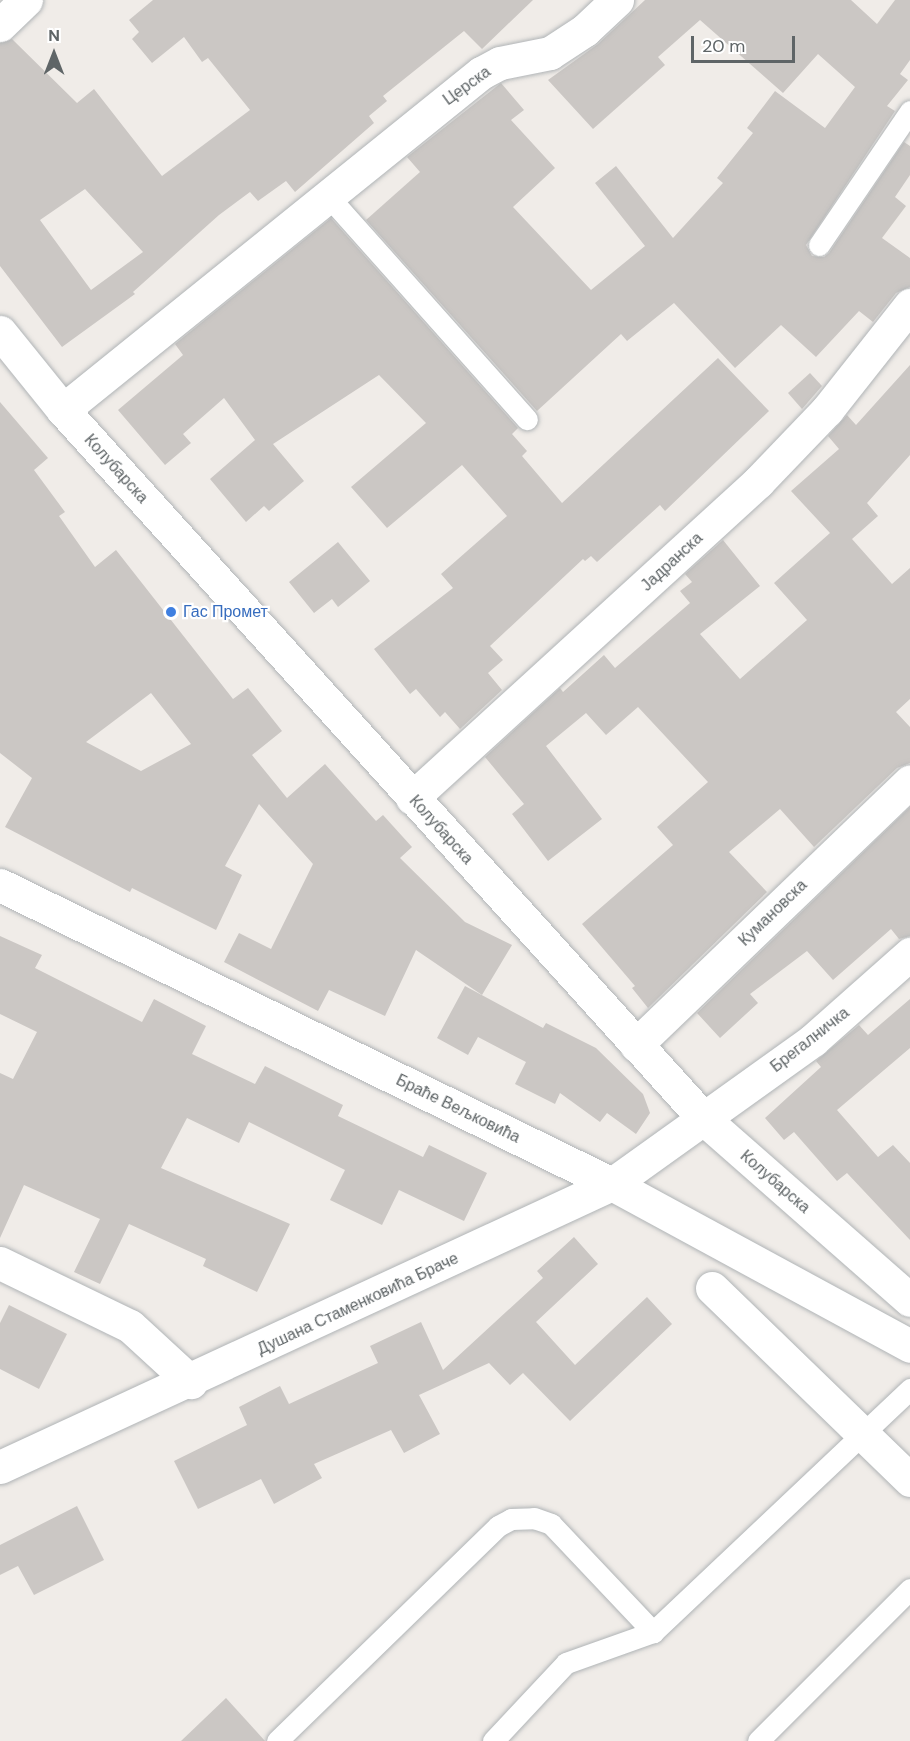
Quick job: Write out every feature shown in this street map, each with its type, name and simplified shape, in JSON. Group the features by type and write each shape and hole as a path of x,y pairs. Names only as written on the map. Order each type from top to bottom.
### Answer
{"street":[{"path":"0,25 26,0"},
{"name":"Церска","path":"63,410 481,73 500,63 550,53 585,30 617,0"},
{"name":"Јадранска","path":"412,798 758,482 827,410 910,305"},
{"name":"Колубарска","path":"0,332 63,410 704,1119 910,1300"},
{"name":"Кумановска","path":"636,1045 910,781"},
{"name":"Браће Вељковића","path":"0,885 612,1184 910,1346"},
{"name":"Брегалничка","path":"704,1119 813,1040 910,954"},
{"name":"Душана Стаменковића Браче","path":"0,1467 190,1382 612,1184 704,1119"},
{"path":"0,1263 130,1326 190,1382"},
{"path":"712,1288 910,1480"}],"lane":[{"path":"819,245 910,111"},
{"path":"328,196 527,419"},
{"path":"494,1741 566,1663 653,1632 910,1389"},
{"path":"277,1741 498,1526 511,1519 534,1518 551,1524 653,1632"},
{"path":"758,1741 910,1589"}],"building":[{"path":"153,0 533,0 482,49 464,31 383,96 387,101 369,116 374,123 295,192 286,181 258,201 250,192 219,215 133,292 135,294 62,347 0,266 0,43 12,39 77,103 94,89 162,176 250,110 208,58 202,62 184,37 152,63 132,39 139,32 129,20","holes":["85,189 143,252 91,290 40,220"]},
{"path":"645,0 851,0 877,24 895,0 910,0 910,60 900,74 908,80 887,106 895,111 806,245 812,256 824,257 829,253 904,142 910,146 910,175 895,197 906,206 882,238 910,258 910,287 896,293 873,322 859,311 816,357 781,325 735,368 674,303 627,341 621,334 537,411 366,220 420,172 407,157 501,83 524,110 511,120 555,168 513,207 591,290 645,246 595,183 616,166 673,238 723,183 717,178 753,133 747,128 775,91 825,128 855,87 818,54 783,93 700,20 658,57 665,65 593,129 548,80 598,44"},
{"path":"331,218 518,428 512,434 527,451 522,456 562,503 718,358 769,411 665,511 660,505 597,562 591,556 585,561 583,559 490,646 503,660 488,673 502,690 460,729 445,712 440,717 416,689 410,694 374,649 453,588 441,574 507,516 462,465 387,528 351,487 426,423 379,375 273,444 304,481 269,511 264,506 246,522 210,479 255,440 224,398 183,434 191,443 165,465 118,410 183,355 175,344"},
{"path":"910,365 910,455 867,503 878,516 852,539 892,584 910,568 910,699 896,712 910,727 910,763 897,768 814,847 780,809 729,852 767,892 648,1008 632,988 635,986 582,924 673,845 657,827 708,782 638,707 606,735 586,713 546,746 602,819 548,861 512,814 524,804 485,757 560,688 563,692 604,655 615,668 690,603 680,591 692,582 685,574 723,540 760,586 700,634 740,679 807,620 774,583 830,533 791,491 839,449 828,436 847,415 856,425"},
{"path":"810,373 822,386 802,409 788,393"},
{"path":"0,402 48,458 34,470 65,512 59,516 95,567 116,550 233,699 248,688 282,731 252,755 287,798 325,764 376,821 383,815 412,847 400,858 465,922 512,945 482,995 416,950 385,1016 329,990 318,1011 224,962 239,933 271,949 313,864 259,804 225,866 242,875 216,930 132,888 130,892 5,827 32,778 0,753","holes":["151,693 191,744 141,771 86,742"]},
{"path":"338,542 370,581 338,607 332,599 314,613 289,582"},
{"path":"910,807 910,936 899,939 891,929 833,980 807,951 750,994 758,1003 720,1038 697,1013"},
{"path":"0,936 42,955 35,968 142,1022 154,999 206,1026 192,1054 255,1084 265,1066 343,1105 338,1116 423,1157 429,1145 487,1173 464,1221 399,1190 382,1225 330,1200 345,1170 249,1122 239,1143 187,1118 161,1168 290,1224 257,1292 203,1266 206,1259 129,1224 100,1284 74,1272 100,1219 24,1185 0,1238 0,1073 13,1079 37,1032 0,1014"},
{"path":"465,986 543,1028 546,1023 596,1048 643,1094 650,1113 636,1134 607,1113 600,1122 560,1093 555,1104 515,1084 526,1062 478,1037 468,1055 437,1038"},
{"path":"910,999 910,1048 837,1110 878,1157 893,1145 910,1163 910,1240 847,1173 837,1181 794,1132 784,1140 765,1118 821,1067 816,1061 859,1025 868,1035"},
{"path":"574,1237 598,1264 536,1322 575,1365 647,1297 672,1324 570,1421 523,1373 510,1385 489,1363 419,1395 440,1434 404,1453 391,1430 314,1464 322,1478 274,1504 261,1479 198,1509 174,1461 247,1425 239,1407 280,1386 289,1404 378,1363 370,1346 421,1322 443,1370 543,1278 537,1271"},
{"path":"9,1305 67,1334 39,1389 0,1369 0,1323"},
{"path":"77,1506 104,1560 34,1595 18,1566 0,1575 0,1545"},
{"path":"226,1698 265,1741 181,1741"}],"place":[{"name":"Гас Промет","path":"171,612"}]}
